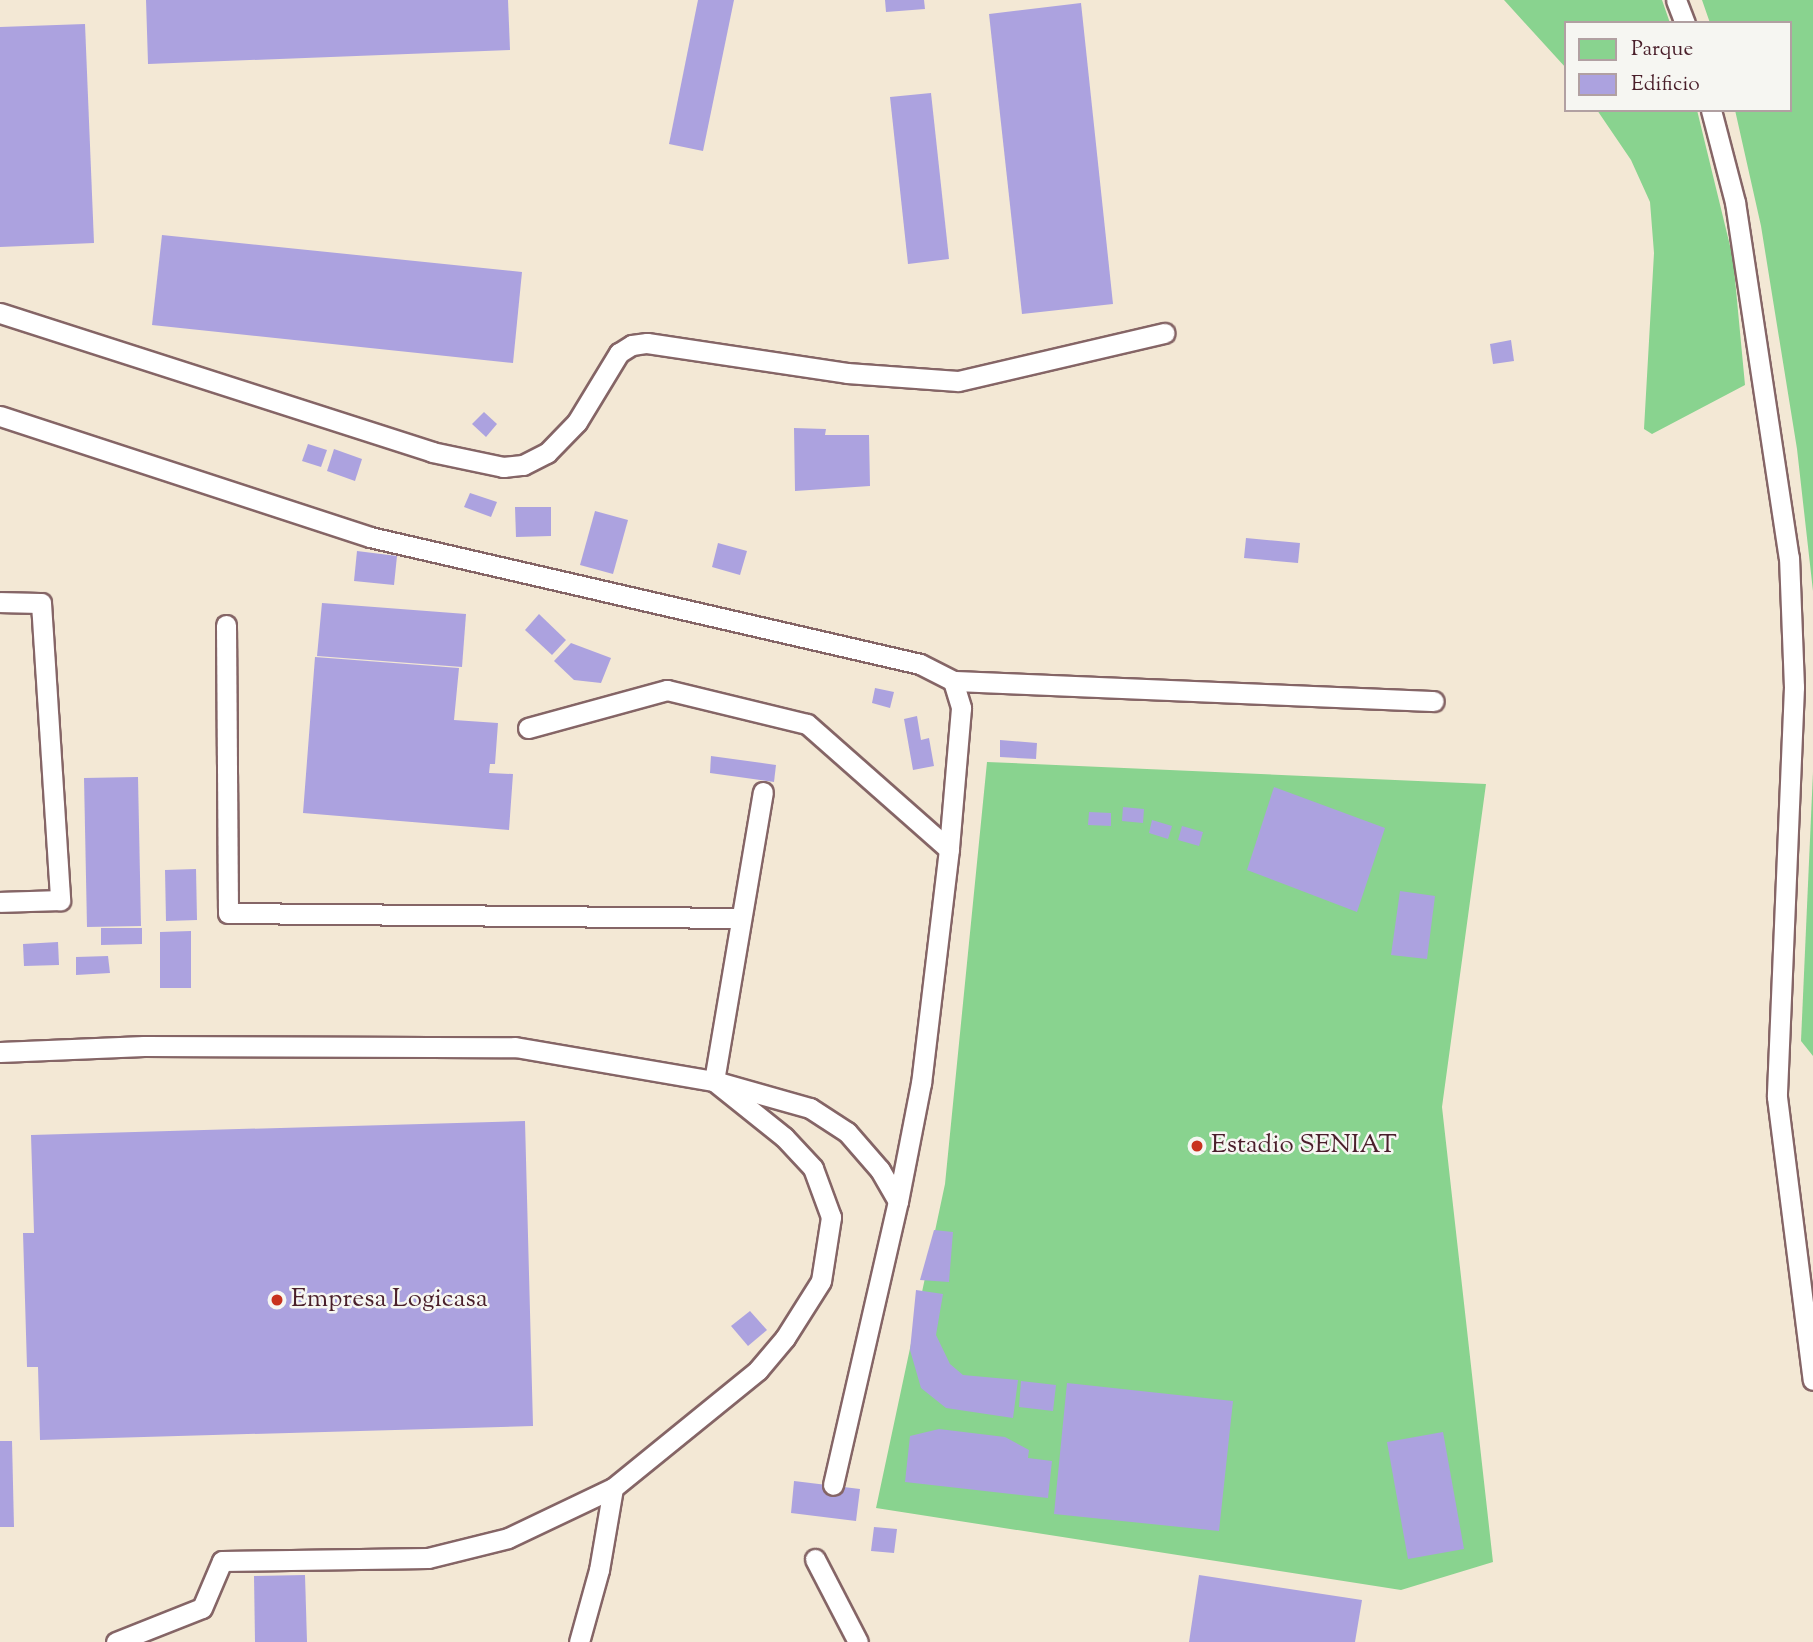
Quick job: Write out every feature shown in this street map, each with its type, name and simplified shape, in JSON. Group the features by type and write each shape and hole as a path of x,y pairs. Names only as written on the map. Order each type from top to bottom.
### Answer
{"lane":[{"path":"1676,0 1684,21"},
{"path":"1712,112 1735,202 1789,557 1794,687 1777,1097 1813,1380"},
{"path":"0,313 432,452 503,467 523,466 547,453 577,422 618,353 632,345 647,343 847,373 958,381 1165,333"},
{"path":"0,416 370,537 920,664 953,681 1434,701"},
{"path":"0,603 41,603 60,900 0,902"},
{"path":"226,625 228,913 741,918"},
{"path":"833,1485 898,1201 921,1083 949,849 961,708 953,681"},
{"path":"528,728 667,690 807,724 949,849"},
{"path":"714,1081 763,792"},
{"path":"0,1052 144,1046 515,1046 714,1081 810,1108 847,1132 880,1170 898,1201"},
{"path":"116,1642 202,1608 222,1561 428,1558 508,1538 613,1488 758,1370 785,1338 821,1281 831,1217 813,1168 784,1137 714,1081"},
{"path":"579,1642 599,1570 613,1488"},
{"path":"815,1559 858,1642"}],"green space":[{"path":"1504,0 1662,0 1669,21 1564,21 1564,66"},
{"path":"1702,0 1813,0 1813,591 1797,449 1761,226 1735,112 1792,112 1792,21 1709,21"},
{"path":"1598,112 1697,112 1733,258 1745,385 1652,434 1644,429 1654,253 1650,202 1631,160"},
{"name":"Estadio SENIAT","path":"987,762 1486,784 1442,1107 1493,1562 1401,1590 876,1508 945,1184"},
{"path":"1813,772 1813,1056 1801,1041"}],"building":[{"path":"146,0 508,0 510,50 148,64"},
{"path":"698,0 734,0 703,151 669,144"},
{"path":"885,0 924,0 925,9 886,12"},
{"path":"1081,3 1113,304 1022,314 989,14"},
{"path":"85,24 94,243 0,247 0,27"},
{"path":"931,93 949,259 908,264 890,97"},
{"path":"162,235 522,272 513,363 152,325"},
{"path":"1511,340 1514,361 1493,364 1490,344"},
{"path":"484,412 497,424 486,437 472,424"},
{"path":"794,428 826,429 825,435 869,435 870,486 795,491"},
{"path":"308,444 327,450 321,467 302,461"},
{"path":"334,449 362,459 355,481 327,471"},
{"path":"470,493 497,502 491,517 464,507"},
{"path":"515,507 551,507 551,536 516,537"},
{"path":"595,511 628,520 613,574 580,565"},
{"path":"1246,538 1300,543 1298,563 1244,558"},
{"path":"718,543 747,551 740,575 712,567"},
{"path":"357,551 397,556 394,585 354,581"},
{"path":"322,603 466,614 462,667 317,656"},
{"path":"539,614 566,640 552,655 525,630"},
{"path":"571,643 611,658 601,683 574,680 554,661"},
{"path":"315,657 459,668 454,720 498,723 495,764 490,764 489,773 513,774 509,830 303,813"},
{"path":"875,688 894,692 890,708 872,703"},
{"path":"917,716 921,740 929,738 934,766 913,770 904,719"},
{"path":"1000,740 1037,743 1036,759 1000,757"},
{"path":"711,756 776,765 774,782 710,773"},
{"path":"138,777 141,926 87,927 84,778"},
{"path":"1274,787 1385,828 1357,912 1247,870"},
{"path":"1123,807 1144,809 1143,823 1122,821"},
{"path":"1089,812 1111,813 1111,826 1088,825"},
{"path":"1152,820 1172,826 1168,839 1149,833"},
{"path":"1182,826 1203,832 1199,846 1178,840"},
{"path":"196,869 197,920 166,921 165,870"},
{"path":"1400,891 1435,896 1427,959 1391,955"},
{"path":"101,928 142,928 142,944 101,945"},
{"path":"191,931 191,988 160,988 160,932"},
{"path":"58,942 59,965 24,966 23,944"},
{"path":"108,956 110,973 76,975 76,957"},
{"name":"Empresa Logicasa","path":"525,1121 533,1426 40,1440 38,1367 27,1367 23,1233 34,1233 31,1135"},
{"path":"934,1230 953,1232 949,1282 920,1280"},
{"path":"916,1290 943,1294 936,1335 950,1364 963,1375 1018,1380 1013,1418 946,1408 921,1388 910,1350"},
{"path":"750,1311 767,1330 748,1346 731,1326"},
{"path":"1021,1381 1056,1385 1053,1411 1019,1407"},
{"path":"1067,1383 1233,1401 1219,1531 1054,1514"},
{"path":"939,1429 1005,1437 1029,1450 1028,1458 1052,1461 1048,1498 905,1482 910,1436"},
{"path":"1443,1432 1464,1549 1408,1559 1387,1442"},
{"path":"0,1441 12,1441 14,1527 0,1527"},
{"path":"794,1481 860,1489 856,1521 791,1513"},
{"path":"874,1527 897,1529 894,1553 871,1551"},
{"path":"305,1575 307,1642 255,1642 254,1576"},
{"path":"1199,1575 1362,1600 1355,1642 1189,1642"}],"place":[{"name":"Estadio SENIAT","path":"1197,1146"},
{"name":"Empresa Logicasa","path":"277,1300"}]}
